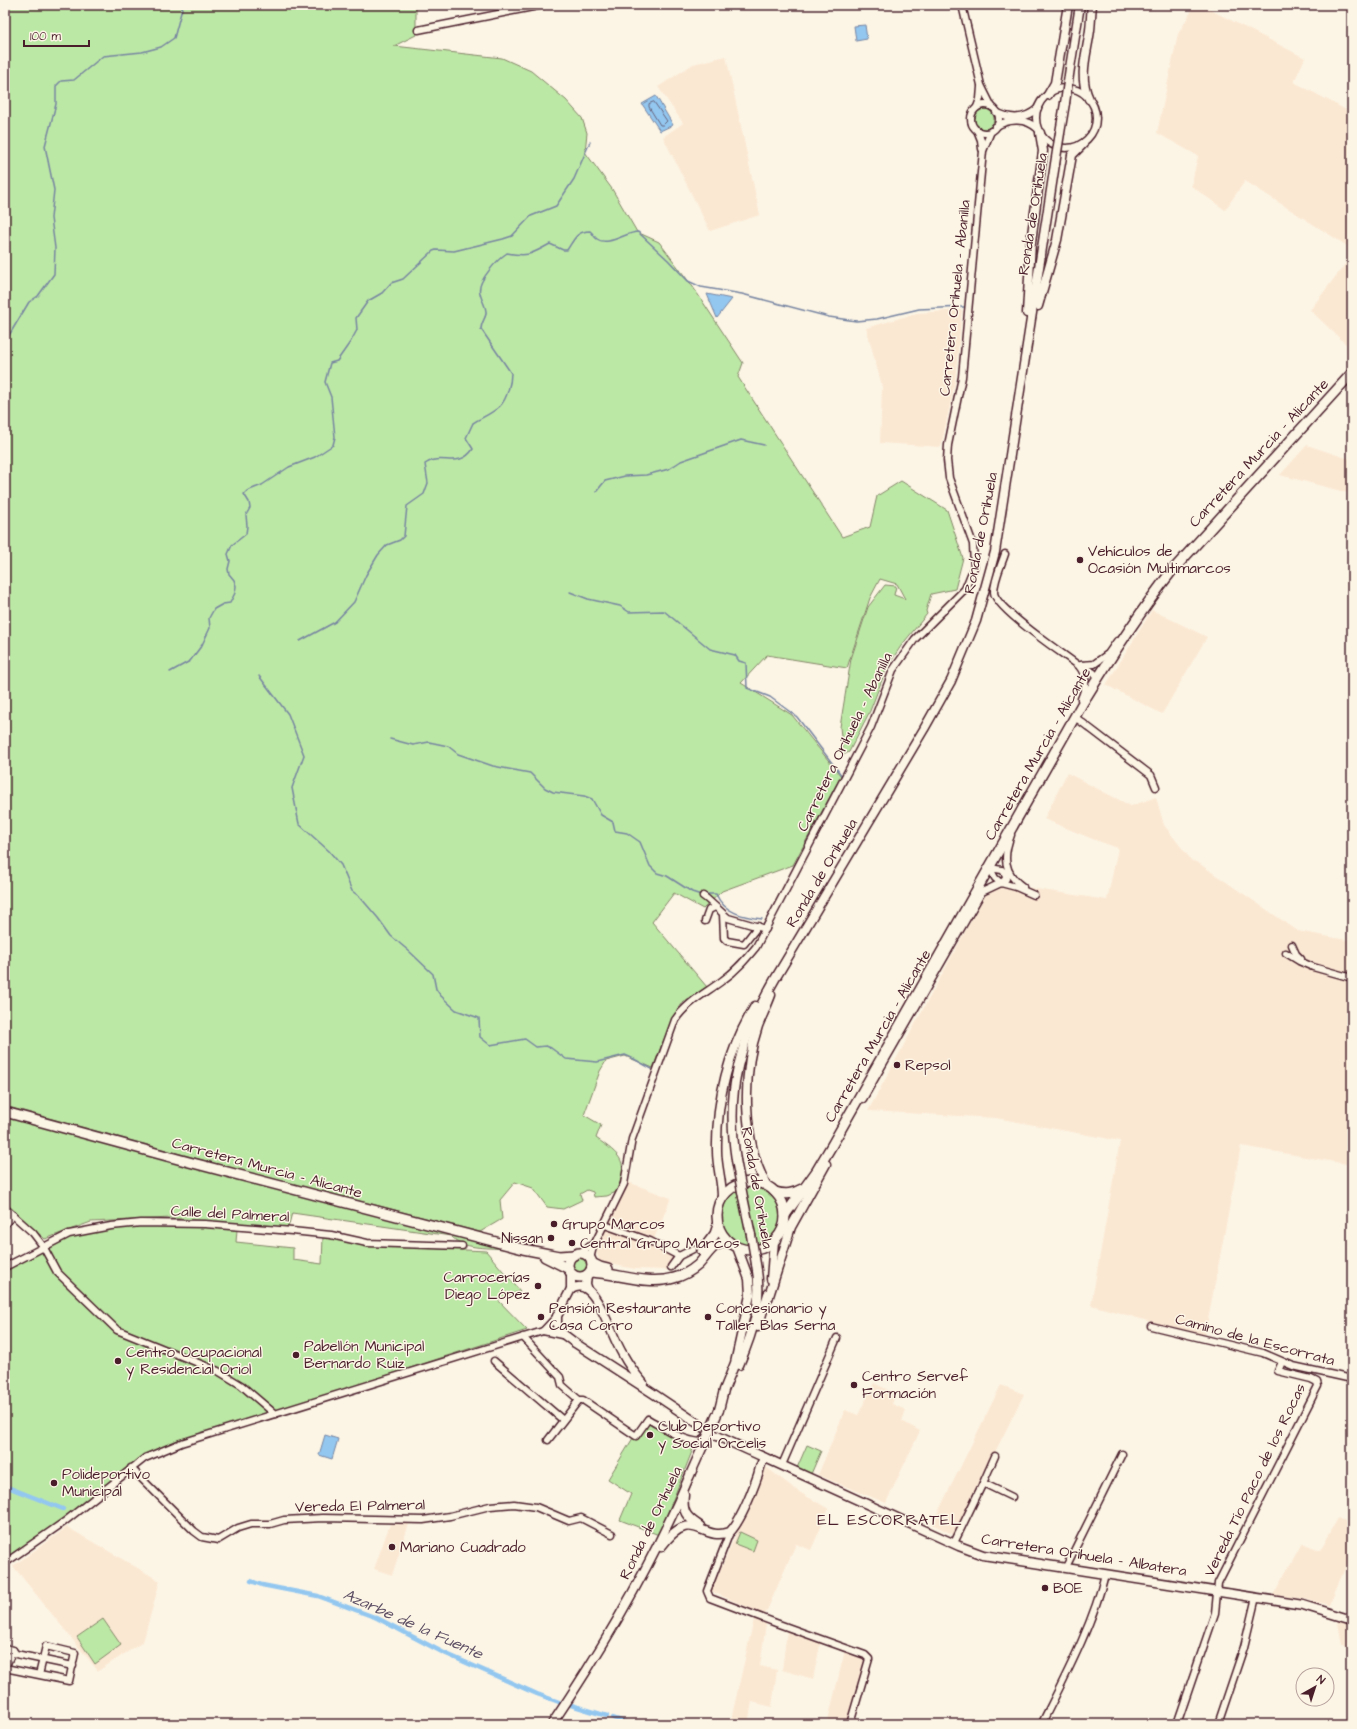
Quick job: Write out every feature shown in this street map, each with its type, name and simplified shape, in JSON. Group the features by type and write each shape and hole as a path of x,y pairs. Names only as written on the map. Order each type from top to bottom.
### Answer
{"highway":[{"name":"Carretera Murcia - Alicante","path":"785,1215 833,1148 1075,717 1097,679 1140,614 1162,584 1192,548 1352,373"},
{"name":"Carretera Murcia - Alicante","path":"5,1112 182,1160 523,1248 559,1256 576,1254"},
{"path":"776,1192 782,1202 785,1215 782,1229 774,1240 768,1245 752,1250 737,1247 729,1242 720,1231 716,1213 722,1197 734,1185 742,1182 755,1182 767,1186 782,1194 792,1194 804,1188"},
{"path":"590,1267 586,1255 576,1254 568,1263 570,1272 579,1277 590,1267 662,1275 674,1272 686,1267 700,1255 712,1239 718,1225"},
{"path":"590,1267 644,1280 674,1278 691,1270 716,1244 729,1242"},
{"name":"Carretera Murcia - Alicante","path":"523,1248 558,1263 570,1272"}],"main road":[{"path":"1048,95 1055,83 1068,5"},
{"name":"Ronda de Orihuela","path":"552,1724 610,1633 648,1563 684,1488 749,1340 756,1313 759,1281 736,1160 732,1129 733,1094 737,1068 744,1042 764,999 951,681 976,621 995,552 1080,5"},
{"path":"1089,99 1084,89 1083,72 1090,30 1092,5"},
{"path":"1015,419 1014,410 1027,321 1031,242 1043,151 1040,131"},
{"path":"1021,384 1026,374 1037,309 1057,240 1072,155 1083,144"},
{"path":"767,1186 756,1159 748,1120 748,1084 758,1027 772,994 830,894 834,881"},
{"path":"722,1197 717,1154 717,1127 721,1088 728,1063 734,1047 752,1011 795,940 804,932"},
{"path":"735,1374 753,1341 791,1227 833,1148"},
{"path":"768,1299 774,1240"},
{"path":"719,1410 724,1390 735,1363 750,1295 749,1279 737,1247"},
{"path":"590,1267 586,1284 588,1290 599,1307 621,1353 642,1383 654,1394"},
{"path":"570,1272 571,1289 557,1316 557,1326 560,1331 654,1394"},
{"path":"571,1289 581,1286 588,1290"},
{"path":"609,1364 612,1365 619,1362 621,1353"},
{"name":"Carretera Orihuela - Albatera","path":"654,1394 706,1431 954,1543 983,1554 1309,1606 1352,1620"},
{"path":"750,1451 759,1462 759,1474"},
{"path":"648,1563 669,1535 682,1526 692,1526 720,1534 730,1532 738,1520 764,1466 765,1458"},
{"path":"759,1474 768,1465 779,1464"},
{"path":"684,1488 683,1504 686,1515 704,1529"}],"street":[{"path":"418,30 543,5"},
{"path":"962,5 981,85 998,119 993,129"},
{"path":"981,85 980,99 971,119 977,130 984,132 1010,121 1021,121 1033,124 1040,131"},
{"path":"977,107 984,105 1010,117 1018,117 1032,114 1048,95 1062,89 1070,89 1084,94 1089,99 1096,114 1096,123 1091,134 1083,144 1075,147 1059,148 1045,140 1040,131 1036,119 1038,108"},
{"name":"Carretera Orihuela - Abanilla","path":"982,151 993,129"},
{"name":"Carretera Orihuela - Abanilla","path":"590,1267 596,1241 624,1184 632,1139 675,1020 686,1007 724,980 756,947 871,727 892,670 915,639 965,589 974,567 973,544 949,478 947,460 948,445 962,376 982,151 981,140 977,130"},
{"path":"1005,554 995,581 993,593 995,599 1010,614 1083,670 1086,682 1085,689 1068,723 1066,733"},
{"path":"1081,665 1094,664 1108,654 1129,624 1140,614"},
{"path":"1070,659 1094,673 1097,679"},
{"path":"1075,717 1152,775 1156,787"},
{"path":"1012,878 1006,867 1006,855 1009,841 1020,815"},
{"path":"990,868 1002,870 1034,895 1016,887 1001,883 995,878 990,868"},
{"path":"845,1127 982,892 1006,879 1005,872"},
{"path":"703,896 732,920 766,929"},
{"path":"705,921 709,910 715,907"},
{"path":"723,914 724,938 727,941 744,944 758,926"},
{"path":"1292,945 1296,954 1305,963"},
{"path":"1286,953 1305,963 1352,978"},
{"path":"5,1208 33,1233 43,1246 57,1272 117,1330 218,1371 241,1385 274,1414"},
{"path":"5,1224 13,1215"},
{"name":"Calle del Palmeral","path":"5,1267 43,1246 69,1234 111,1226 141,1223 205,1224 292,1231 331,1235 367,1243 462,1246"},
{"path":"605,1225 650,1241 679,1256"},
{"name":"Carretera Orihuela - Abanilla","path":"576,1254 596,1241"},
{"path":"671,1267 679,1256 693,1249"},
{"path":"5,1563 64,1522 145,1458 181,1443 543,1331 557,1316"},
{"name":"Camino de la Escorrata","path":"1151,1326 1263,1353 1282,1362 1352,1379"},
{"path":"543,1331 567,1337"},
{"path":"523,1337 560,1378 562,1385 579,1400 583,1400 636,1436 648,1418 674,1434 694,1442 701,1442 706,1431"},
{"path":"779,1464 837,1338"},
{"path":"494,1361 563,1420"},
{"name":"Vereda Tío Paco de los Rocas","path":"1217,1591 1218,1583 1231,1555 1318,1386 1317,1382 1311,1379 1278,1371 1282,1362"},
{"path":"548,1440 579,1400"},
{"path":"1066,1567 1122,1454"},
{"path":"954,1543 995,1456"},
{"name":"Vereda El Palmeral","path":"131,1468 194,1531 202,1537 209,1539 218,1540 244,1526 270,1524 284,1520 323,1518 422,1520 450,1516 490,1506 514,1504 536,1507 569,1521 580,1518 612,1534"},
{"path":"983,1483 1012,1497"},
{"path":"730,1532 707,1591 710,1598 866,1655 869,1659 850,1724"},
{"path":"720,1534 724,1541 724,1549"},
{"path":"1043,1721 1084,1634 1102,1587 1105,1574"},
{"path":"1177,1724 1215,1613 1217,1591"},
{"path":"1218,1724 1244,1647 1256,1597"},
{"path":"13,1650 5,1668 39,1675 69,1681 75,1652 48,1646 46,1647 39,1675"},
{"path":"5,1648 13,1650 16,1654 73,1666"}],"shaded area":[{"path":"1195,5 1201,5 1305,58 1294,82 1352,113 1352,249 1245,181 1225,210 1191,186 1198,156 1157,133 1178,34"},
{"path":"726,56 760,215 710,231 663,137 683,123 658,87 693,64"},
{"path":"1352,255 1352,350 1310,310"},
{"path":"962,310 955,382 941,447 880,443 882,386 866,328 917,313"},
{"path":"1307,445 1352,460 1352,494 1280,475"},
{"path":"1152,610 1207,637 1162,714 1106,685"},
{"path":"1067,773 1131,806 1156,797 1164,825 1192,861 1197,862 1298,931 1352,941 1352,1165 1241,1146 1205,1336 1091,1305 1120,1141 996,1118 868,1111 992,882 1107,900 1118,848 1044,819"},
{"path":"628,1182 671,1198 654,1239 677,1256 666,1270 635,1269 600,1262 597,1254 598,1243"},
{"path":"874,1383 896,1394 892,1404 906,1410 902,1421 920,1431 886,1503 818,1475 845,1410 858,1415"},
{"path":"1001,1385 1024,1394 954,1535 932,1524"},
{"path":"766,1467 799,1492 829,1509 811,1550 796,1544 765,1615 711,1591"},
{"path":"1338,1518 1352,1526 1352,1566 1347,1564 1329,1605 1304,1599 1273,1595 1302,1543 1320,1550"},
{"name":"Mariano Cuadrado","path":"390,1524 409,1524 392,1575 374,1569"},
{"path":"67,1527 160,1581 143,1642 98,1671 13,1566"},
{"path":"754,1619 766,1624 760,1666 777,1670 772,1707 752,1702 748,1724 730,1724"},
{"path":"1337,1620 1352,1625 1352,1647 1342,1643"},
{"path":"787,1630 821,1641 813,1679 782,1670"},
{"path":"845,1650 867,1659 848,1724 827,1724"}],"green space":[{"path":"5,5 416,5 416,35 394,46 502,58 531,71 566,100 582,118 587,133 585,152 612,189 637,232 659,242 693,287 743,363 738,377 842,537 870,527 877,496 901,481 947,510 963,558 955,589 931,594 926,611 927,614 901,646 887,667 870,711 849,752 843,755 840,727 851,659 868,607 885,585 896,586 894,595 905,599 897,584 880,579 870,598 847,668 767,655 741,683 792,715 841,776 793,865 722,891 703,909 674,893 652,922 707,987 681,1003 662,1044 653,1068 625,1056 606,1061 600,1071 584,1115 601,1125 596,1138 612,1150 621,1160 622,1173 616,1192 607,1196 594,1197 593,1192 587,1190 580,1194 582,1200 563,1209 547,1207 533,1188 515,1182 500,1200 502,1219 480,1232 239,1170 5,1106"},
{"path":"980,109 988,109 994,115 994,123 988,129 980,129 974,123 974,115"},
{"path":"5,1114 505,1246 504,1249 469,1246 462,1244 451,1236 292,1213 288,1228 171,1218 91,1222 45,1239 5,1205"},
{"path":"751,1185 763,1189 772,1196 778,1204 781,1214 780,1224 776,1233 768,1241 757,1245 745,1186"},
{"path":"738,1188 750,1246 739,1244 731,1238 724,1230 721,1222 723,1203 729,1194"},
{"path":"142,1225 211,1226 237,1230 236,1242 293,1248 293,1260 322,1264 323,1237 340,1239 365,1245 486,1251 520,1291 498,1300 527,1330 182,1442 142,1457 70,1515 5,1562 5,1270 15,1263 68,1236"},
{"path":"580,1257 587,1262 588,1265 583,1272 580,1273 573,1268 572,1265 577,1258"},
{"path":"647,1423 693,1449 659,1535 620,1520 631,1494 608,1479 633,1438 636,1440"},
{"path":"807,1445 821,1451 811,1474 797,1468"},
{"path":"740,1532 757,1540 753,1551 735,1544"},
{"path":"103,1619 121,1645 95,1664 77,1637"}],"water":[{"path":"865,25 867,39 856,41 854,26"},
{"path":"656,96 673,125 660,131 642,104"},
{"path":"707,294 732,299 717,318"},
{"path":"325,1435 338,1439 332,1459 319,1455"}],"waterway":[{"path":"5,342 29,302 38,296 54,274 55,248 51,218 54,190 45,146 56,104 56,86 61,81 74,80 103,56 142,52 161,47 174,38 183,5"},
{"path":"170,672 190,661 202,645 210,628 209,618 214,609 223,604 230,603 235,593 236,586 234,580 229,574 228,569 230,561 228,554 232,545 246,534 246,515 250,508 249,502 244,494 247,491 262,485 289,467 315,457 333,445 335,437 331,397 325,382 330,363 337,361 351,341 357,330 356,318 368,301 382,293 391,283 403,279 433,251 454,251 512,236 531,216 556,206 574,179 590,142"},
{"path":"300,641 335,622 354,602 366,575 378,555 387,545 400,540 404,536 407,506 424,494 428,483 425,464 437,460 462,459 468,455 473,449 466,438 473,423 497,409 505,399 511,373 481,329 486,311 480,288 484,277 498,260 507,253 520,255 530,254 550,244 563,250 567,250 578,234 585,231 590,231 597,239 601,241 612,240 638,232 688,281 701,287 742,294 829,317 856,321 877,319 919,309 964,307"},
{"path":"596,492 605,481 625,476 646,475 669,469 681,461 741,440 764,445"},
{"path":"570,592 588,599 620,606 629,612 664,611 710,649 735,655 739,661 746,663 747,688 770,697 797,717 842,776"},
{"path":"259,676 288,714 304,755 292,788 299,824 329,851 341,865 352,891 360,897 391,936 433,974 436,989 441,996 456,1010 479,1018 480,1037 490,1045 525,1039 536,1047 546,1046 551,1048 566,1059 597,1062 625,1055 652,1069"},
{"path":"390,739 413,745 429,742 448,746 458,754 493,766 530,773 545,788 553,792 584,796 592,799 601,815 613,822 615,831 627,833 640,842 650,866 657,873 667,876 692,892 701,895"},
{"path":"704,894 716,894 724,906 735,913 762,919"},
{"name":"Azarbe de la Fuente","path":"5,1486 63,1509"},
{"name":"Azarbe de la Fuente","path":"251,1581 262,1585 318,1596 377,1618 442,1652 537,1694 559,1702"},
{"name":"Azarbe de la Fuente","path":"571,1705 607,1716"},
{"name":"Azarbe de la Fuente","path":"613,1718 630,1724"}],"place":[{"name":"Vehículos de Ocasión Multimarcos","path":"1080,560"},
{"name":"Repsol","path":"897,1065"},
{"name":"Grupo Marcos","path":"554,1224"},
{"name":"Nissan","path":"551,1238"},
{"name":"Central Grupo Marcos","path":"572,1243"},
{"name":"Carrocerías Diego López","path":"538,1286"},
{"name":"Pensión Restaurante Casa Corro","path":"541,1317"},
{"name":"Concesionario y Taller Blas Serna","path":"708,1317"},
{"name":"Pabellón Municipal Bernardo Ruiz","path":"296,1355"},
{"name":"Centro Ocupacional y Residencial Oriol","path":"118,1361"},
{"name":"Centro Servef Formación","path":"854,1385"},
{"name":"Club Deportivo y Social Orcelis","path":"650,1435"},
{"name":"Polideportivo Municipal","path":"54,1483"},
{"name":"Mariano Cuadrado","path":"392,1547"},
{"name":"BOE","path":"1045,1588"}],"district":[{"name":"EL ESCORRATEL","path":"890,1520"}]}
